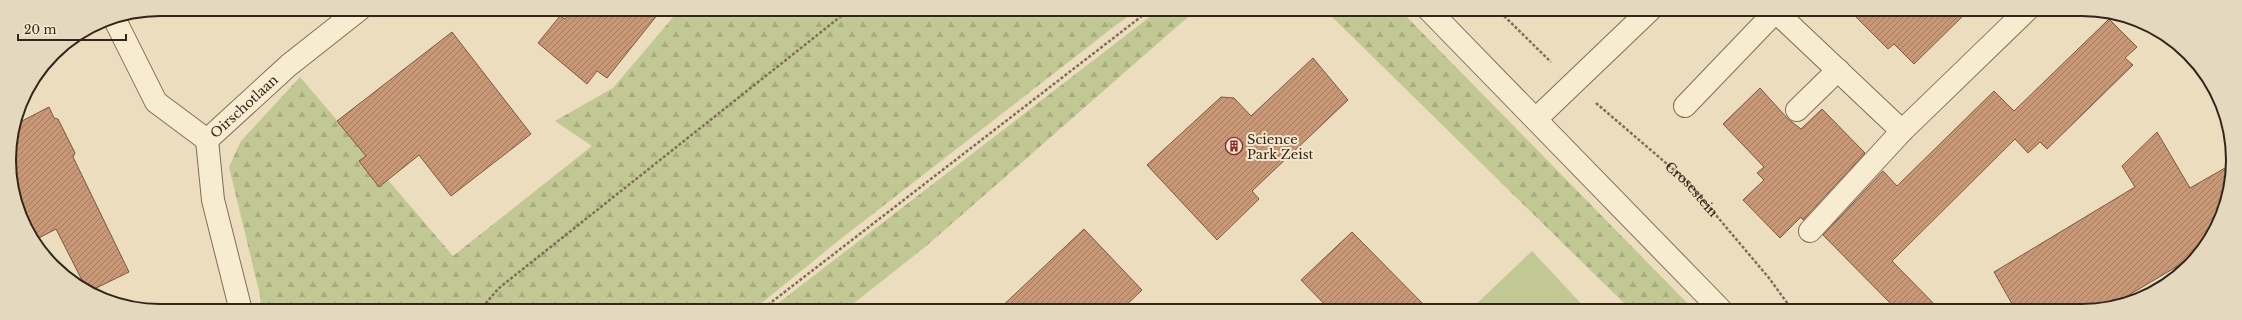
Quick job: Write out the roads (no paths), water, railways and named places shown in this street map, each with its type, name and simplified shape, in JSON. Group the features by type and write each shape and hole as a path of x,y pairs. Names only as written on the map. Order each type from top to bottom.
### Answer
{"street":[{"name":"Oirschotlaan","path":"239,304 213,200 207,140 289,65 351,16"},
{"path":"1435,16 1715,304"},
{"path":"1536,119 1644,16"},
{"path":"1685,106 1769,16"},
{"path":"1779,16 1902,131"},
{"path":"1810,231 1902,131 2021,16"},
{"path":"117,23 156,102 207,140"},
{"path":"1797,110 1838,70"}],"place":[{"name":"Science Park Zeist","path":"1234,146"}]}
